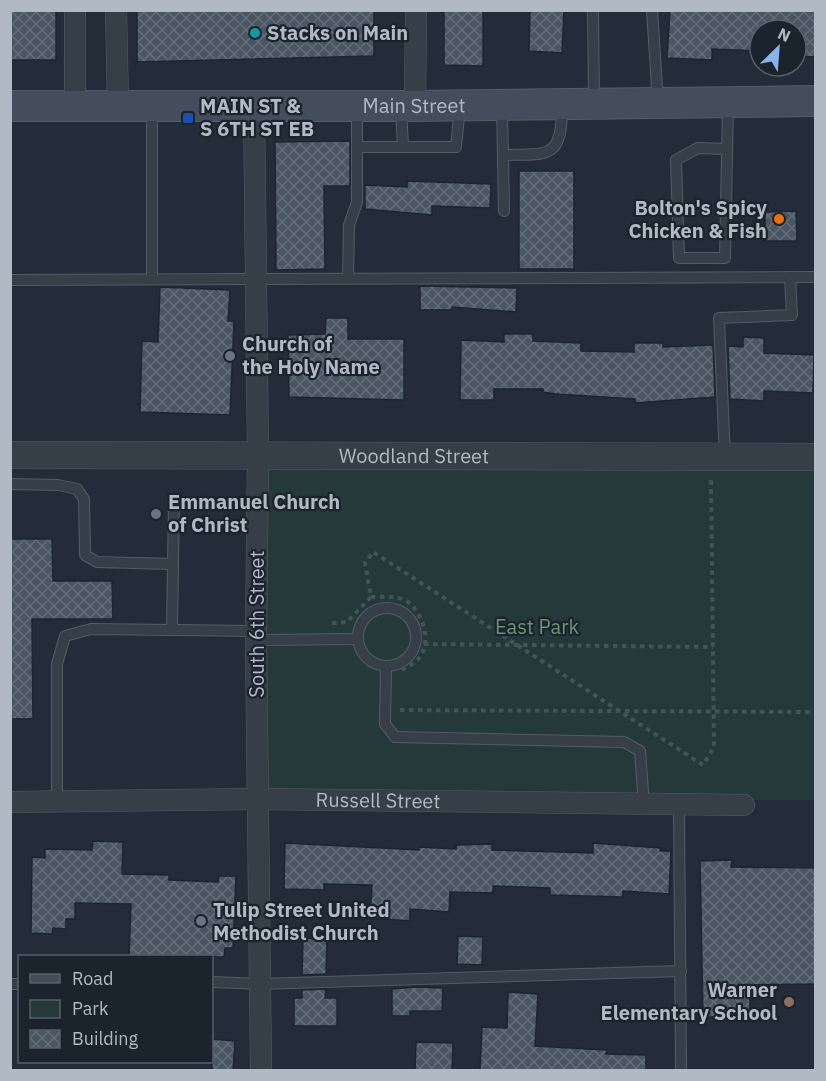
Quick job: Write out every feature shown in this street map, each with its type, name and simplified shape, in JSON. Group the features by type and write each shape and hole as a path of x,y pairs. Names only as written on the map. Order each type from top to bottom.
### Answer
{"main road":[{"name":"Main Street","path":"10,106 118,104 460,106 816,101"}],"street":[{"path":"75,10 75,105"},
{"path":"116,10 118,104"},
{"path":"408,106 416,10"},
{"name":"South 6th Street","path":"254,105 254,278 258,455 257,799 261,1071"},
{"name":"Woodland Street","path":"10,455 258,455 718,464 816,456"},
{"name":"Russell Street","path":"10,802 257,799 679,806 744,805"}],"lane":[{"path":"593,10 594,104"},
{"path":"652,10 658,103"},
{"path":"727,149 698,148 676,160 679,258 725,258 728,102"},
{"path":"152,104 152,279"},
{"path":"503,155 542,154 553,148 562,133 562,104"},
{"path":"502,105 504,211"},
{"path":"348,278 349,225 357,202 357,106"},
{"path":"403,147 408,106"},
{"path":"358,147 456,147 459,135 460,106"},
{"path":"718,464 719,318 792,315 790,277"},
{"path":"10,280 816,277"},
{"path":"10,484 58,485 77,489 84,499 85,555 97,562 172,564"},
{"path":"172,630 174,498"},
{"path":"377,609 395,609 404,613 416,630 414,649 400,664 386,666 371,662 364,655 358,639 359,628 363,620 377,609"},
{"path":"57,801 57,664 65,636 90,629 172,630 358,639"},
{"path":"386,666 385,724 395,737 624,742 640,752 644,805"},
{"path":"679,806 681,1071"},
{"path":"213,982 260,984 681,971"}],"path":[{"path":"371,597 365,563 373,552 703,765 714,747 713,647 718,464"},
{"path":"326,623 347,622 371,597 390,597 408,602 424,624 424,644 420,658 400,671 400,681"},
{"path":"424,644 713,647"},
{"path":"400,701 400,710 816,712"}],"green space":[{"name":"East Park","path":"815,453 815,800 257,799 258,455"}],"building":[{"path":"10,10 56,10 56,60 10,60"},
{"name":"Stacks on Main","path":"137,10 374,10 374,56 137,62"},
{"path":"444,10 483,10 483,66 444,65"},
{"path":"530,10 564,10 562,53 529,51"},
{"path":"670,10 816,10 816,57 808,57 808,18 748,18 748,50 712,49 712,60 667,58"},
{"path":"350,141 350,186 324,186 325,269 276,270 275,142"},
{"path":"519,171 574,171 574,269 519,269"},
{"path":"407,181 491,184 490,208 432,206 432,215 365,209 365,185 407,187"},
{"path":"796,211 797,241 765,241 765,212"},
{"path":"420,286 517,288 516,312 452,307 452,310 420,310"},
{"path":"160,287 230,290 228,321 234,321 230,415 140,412 142,341 158,342"},
{"path":"326,318 348,318 348,339 404,339 404,400 289,397 288,335 325,334"},
{"path":"504,334 533,334 533,341 581,343 581,351 634,352 634,343 663,343 663,347 713,345 715,397 635,403 635,399 556,394 543,392 543,389 494,389 494,400 460,400 461,340 504,342"},
{"path":"743,337 764,338 764,353 814,355 813,393 764,391 764,401 730,399 728,346 743,347"},
{"path":"10,539 52,539 53,581 112,581 113,619 32,619 33,719 10,719"},
{"path":"93,841 123,842 122,874 169,875 169,880 218,882 219,876 236,876 233,948 225,948 224,957 129,955 131,904 75,903 75,919 66,919 66,929 53,928 52,934 31,933 32,857 45,858 45,849 92,850"},
{"path":"285,843 419,850 419,847 456,849 456,845 492,844 492,850 593,853 593,843 661,848 660,851 671,851 669,894 623,891 623,897 550,895 550,888 493,886 493,893 450,892 449,912 410,909 410,921 370,918 372,885 324,884 324,890 284,889"},
{"path":"732,860 731,867 816,868 816,984 750,985 750,1017 703,1017 700,861"},
{"path":"458,936 483,937 482,965 457,964"},
{"path":"303,938 327,939 326,974 302,975"},
{"path":"443,988 442,1011 410,1011 410,1016 392,1016 392,989"},
{"path":"326,989 325,998 337,998 337,1026 294,1026 294,998 302,998 302,990"},
{"path":"508,992 538,994 535,1046 607,1050 606,1054 646,1055 646,1071 480,1071 482,1027 507,1028"},
{"path":"213,1039 235,1041 233,1071 212,1071"},
{"path":"416,1042 453,1043 452,1071 415,1071"}],"place":[{"name":"Stacks on Main","path":"255,33"},
{"name":"MAIN ST & S 6TH ST EB","path":"188,118"},
{"name":"Bolton's Spicy Chicken & Fish","path":"779,219"},
{"name":"Church of the Holy Name","path":"230,356"},
{"name":"Emmanuel Church of Christ","path":"156,514"},
{"name":"Tulip Street United Methodist Church","path":"201,921"},
{"name":"Warner Elementary School","path":"789,1002"}]}
